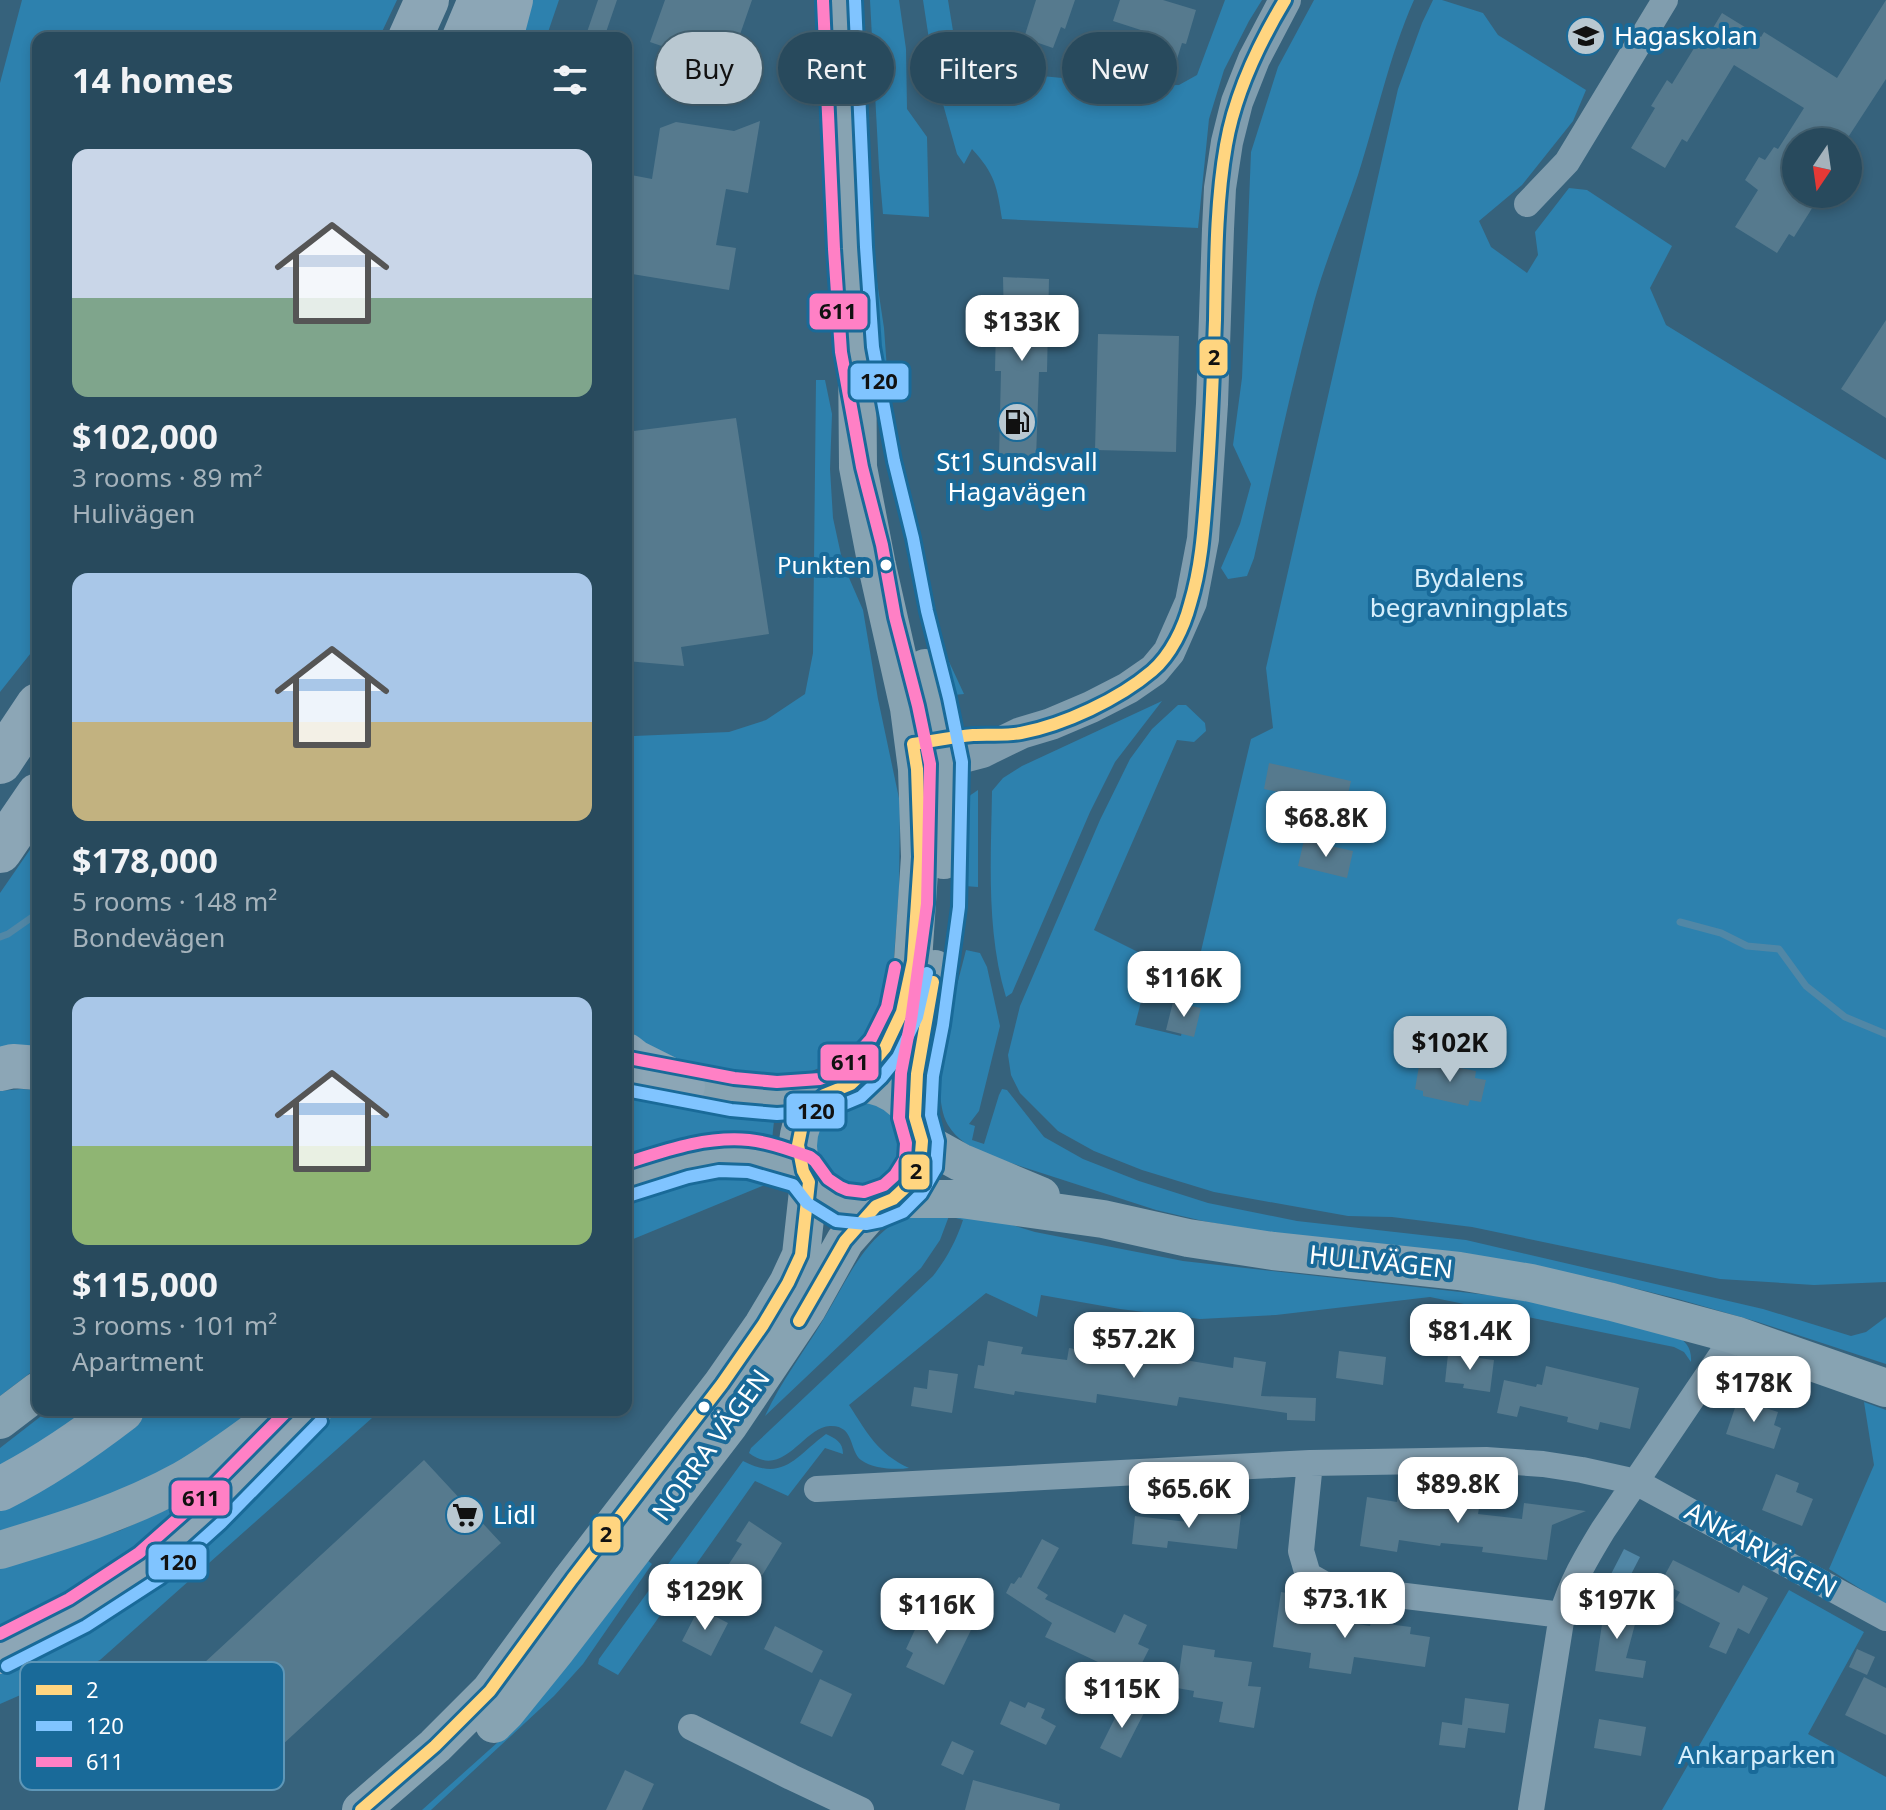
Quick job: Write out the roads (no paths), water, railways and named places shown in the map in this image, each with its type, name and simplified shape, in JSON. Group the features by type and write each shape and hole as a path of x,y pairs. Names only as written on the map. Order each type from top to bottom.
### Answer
{"highway":[{"path":"413,32 427,0"},
{"path":"467,32 480,0"},
{"path":"503,32 511,0"},
{"path":"0,726 32,690"},
{"path":"0,762 32,714"},
{"path":"0,851 32,804"},
{"path":"632,1060 683,1086"},
{"path":"0,1069 32,1068"},
{"path":"0,1489 85,1438 114,1416"},
{"path":"0,1652 77,1613 149,1566 210,1512 304,1416"}],"main road":[{"path":"839,0 857,349 878,464 934,702 929,754 920,857 913,961 902,1012 885,1048 870,1066 810,1108 799,1134 799,1157 806,1176 817,1191 843,1206 865,1208 885,1202 908,1185 920,1165 917,1074 943,905 929,754"},
{"path":"632,1075 732,1094 777,1098 862,1083 896,1095 907,1105 919,1129"},
{"name":"HULIVÄGEN","path":"919,1129 960,1162 1103,1219"},
{"path":"632,1178 684,1161 718,1155 750,1156 806,1176"},
{"name":"NORRA VÄGEN","path":"361,1810 435,1746 490,1691 722,1384 763,1325 801,1255 806,1176"},
{"name":"HULIVÄGEN","path":"885,1202 961,1199 1103,1219 1188,1238 1273,1251 1373,1260 1531,1283 1735,1335 1886,1388"},
{"name":"NORRA VÄGEN","path":"399,1810 506,1712 557,1649 729,1425 807,1309 845,1241 885,1202"},
{"path":"0,1420 32,1396"},
{"path":"0,1550 120,1510 183,1479 239,1444 276,1416"}],"street":[{"path":"929,754 982,752 1021,733 1091,707 1154,670 1169,652 1191,602 1204,524 1219,215 1227,142 1237,102 1254,59 1285,0"},
{"path":"1527,204 1567,162 1665,0"},
{"path":"1531,1810 1562,1615 1569,1591 1583,1562 1735,1335"},
{"name":"ANKARVÄGEN","path":"817,1489 1310,1463 1500,1461 1569,1468 1636,1482 1886,1618"},
{"path":"1310,1463 1301,1551 1308,1575 1324,1584 1348,1589 1562,1615"},
{"path":"691,1727 861,1810"}],"waterway":[{"path":"0,937 32,917"},
{"path":"1680,922 1721,933 1747,946 1779,949 1806,986 1845,1017 1886,1034"}],"place":[{"name":"Hagaskolan","path":"1586,36"},
{"name":"St1 Sundsvall Hagavägen","path":"1017,422"},
{"name":"Punkten","path":"886,565"},
{"name":"Lidl","path":"465,1515"}],"park label":[{"name":"Bydalens begravningplats","path":"1469,593"},
{"name":"Ankarparken","path":"1757,1755"}]}
